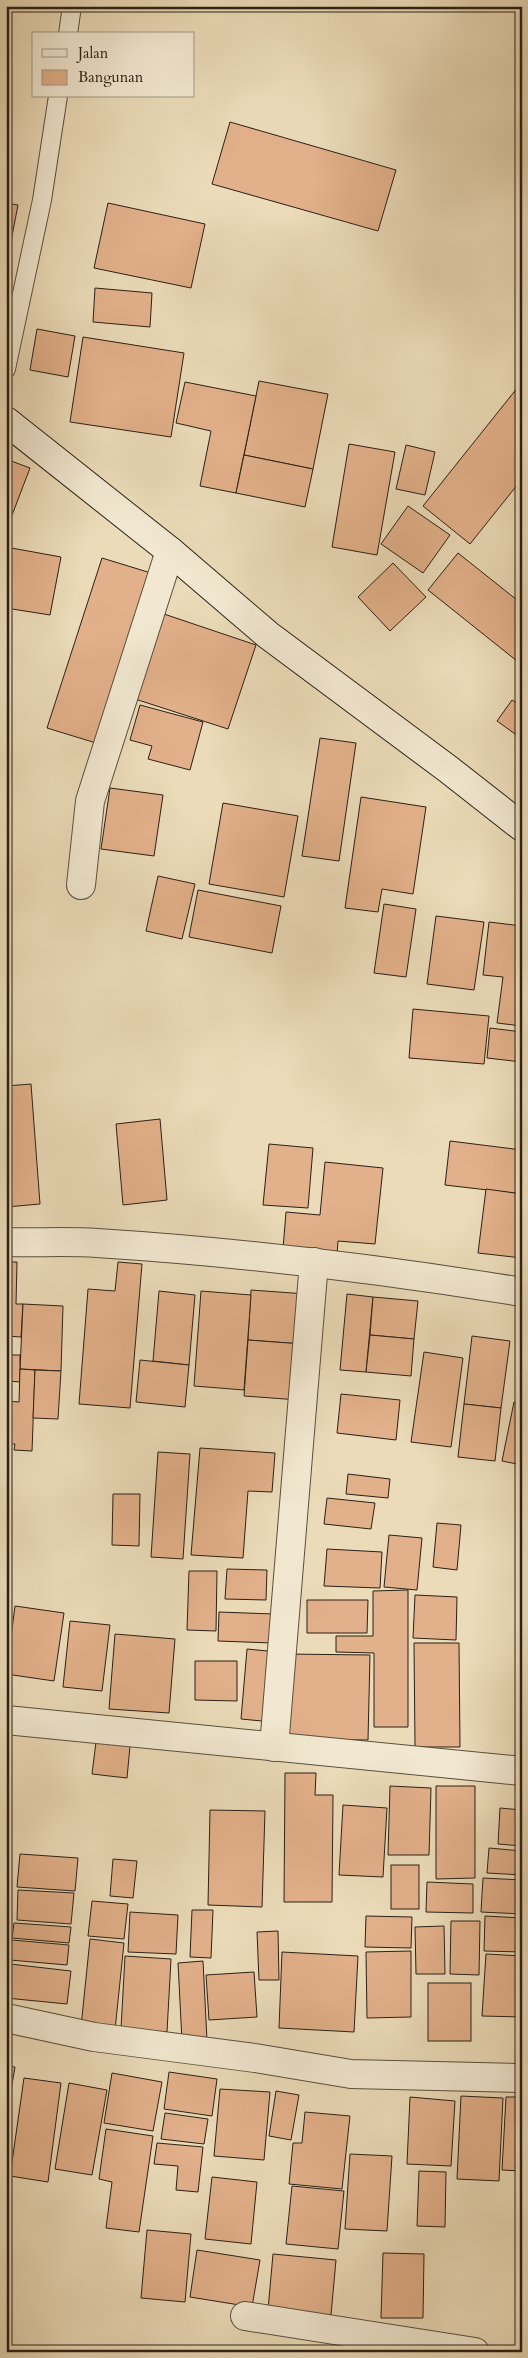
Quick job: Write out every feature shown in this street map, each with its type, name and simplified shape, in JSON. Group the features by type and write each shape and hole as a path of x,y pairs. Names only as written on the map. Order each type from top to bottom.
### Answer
{"street":[{"path":"6,421 170,551 268,635 448,769 522,827"},
{"path":"80,885 90,801 170,551"},
{"path":"6,1242 96,1243 314,1262 396,1271 522,1292"},
{"path":"274,1747 314,1262"},
{"path":"6,1720 522,1771"},
{"path":"6,2018 94,2038 254,2058 351,2074 522,2078"},
{"path":"245,2316 475,2352"}],"lane":[{"path":"68,32 72,6"},
{"path":"6,369 42,200 58,98"}],"building":[{"path":"230,122 396,170 378,231 212,184"},
{"path":"6,203 18,205 6,267"},
{"path":"108,203 205,224 191,288 94,268"},
{"path":"95,288 152,293 150,327 93,322"},
{"path":"37,329 75,336 68,377 30,370"},
{"path":"83,337 184,353 171,437 70,422"},
{"path":"259,381 328,394 313,469 244,455"},
{"path":"185,382 256,396 236,493 200,486 211,431 176,423"},
{"path":"522,382 522,479 470,544 423,506"},
{"path":"349,444 395,452 377,555 332,547"},
{"path":"406,445 435,452 425,495 396,489"},
{"path":"244,455 313,469 305,507 236,493"},
{"path":"6,459 30,468 6,531"},
{"path":"408,506 450,535 423,573 381,544"},
{"path":"6,547 61,557 50,615 6,608"},
{"path":"458,553 522,604 522,665 428,590"},
{"path":"102,558 151,573 96,743 47,728"},
{"path":"393,563 426,597 390,631 358,597"},
{"path":"164,614 256,645 228,729 135,699"},
{"path":"512,700 522,706 522,739 497,721"},
{"path":"140,705 203,722 190,770 148,759 152,746 130,740"},
{"path":"320,738 356,743 339,861 302,856"},
{"path":"110,788 163,795 154,856 101,849"},
{"path":"361,797 426,807 413,894 382,889 378,912 345,908"},
{"path":"223,803 298,816 284,897 209,884"},
{"path":"158,876 195,884 182,939 146,931"},
{"path":"198,890 281,906 272,953 189,937"},
{"path":"384,904 416,909 406,977 374,973"},
{"path":"436,916 484,922 474,990 427,984"},
{"path":"489,922 522,926 522,1026 497,1023 503,977 483,975"},
{"path":"413,1009 489,1016 484,1064 409,1058"},
{"path":"490,1028 522,1032 522,1062 487,1058"},
{"path":"31,1084 40,1204 6,1207 6,1086"},
{"path":"160,1119 167,1200 123,1205 116,1124"},
{"path":"450,1141 522,1150 522,1194 445,1185"},
{"path":"269,1144 313,1148 308,1208 263,1205"},
{"path":"325,1162 383,1168 375,1244 338,1241 337,1254 283,1249 286,1212 320,1215"},
{"path":"486,1189 522,1194 522,1258 478,1253"},
{"path":"6,1262 17,1262 16,1304 23,1304 21,1337 6,1336"},
{"path":"118,1262 142,1264 130,1408 79,1404 88,1289 115,1291"},
{"path":"251,1290 306,1294 302,1344 248,1340"},
{"path":"159,1291 195,1295 189,1365 153,1361"},
{"path":"201,1291 251,1295 244,1390 194,1386"},
{"path":"347,1294 373,1297 366,1372 340,1370"},
{"path":"373,1297 418,1301 414,1339 370,1335"},
{"path":"23,1304 63,1306 61,1371 20,1369"},
{"path":"370,1335 414,1339 411,1376 366,1372"},
{"path":"472,1336 510,1341 501,1408 464,1404"},
{"path":"248,1340 302,1344 299,1400 244,1396"},
{"path":"424,1352 463,1358 451,1447 411,1442"},
{"path":"6,1355 20,1355 20,1382 6,1381"},
{"path":"140,1360 189,1365 185,1407 136,1402"},
{"path":"20,1369 35,1370 32,1451 14,1450 15,1444 6,1444 6,1401 19,1402"},
{"path":"35,1370 61,1371 58,1419 33,1418"},
{"path":"522,1375 522,1398 517,1397"},
{"path":"341,1394 400,1400 396,1440 337,1433"},
{"path":"514,1402 522,1404 522,1465 502,1461"},
{"path":"464,1404 501,1408 495,1461 458,1457"},
{"path":"200,1448 275,1453 272,1492 248,1491 243,1558 191,1555"},
{"path":"158,1452 190,1454 183,1559 151,1557"},
{"path":"348,1474 390,1479 388,1498 346,1494"},
{"path":"113,1494 140,1494 139,1546 112,1545"},
{"path":"327,1498 375,1503 371,1529 324,1524"},
{"path":"437,1523 461,1525 457,1570 433,1567"},
{"path":"389,1535 422,1538 417,1590 384,1587"},
{"path":"327,1549 382,1552 380,1588 324,1586"},
{"path":"227,1569 267,1570 266,1600 225,1599"},
{"path":"189,1571 217,1571 216,1631 187,1630"},
{"path":"408,1590 408,1727 374,1727 374,1653 336,1652 336,1636 373,1636 373,1591"},
{"path":"415,1595 457,1597 456,1640 413,1638"},
{"path":"307,1600 368,1600 367,1633 307,1633"},
{"path":"15,1606 64,1613 54,1681 6,1674"},
{"path":"219,1612 273,1614 272,1643 218,1641"},
{"path":"70,1621 110,1625 102,1691 63,1687"},
{"path":"115,1634 175,1639 169,1713 109,1709"},
{"path":"414,1643 459,1643 460,1747 415,1747"},
{"path":"247,1649 278,1652 272,1722 241,1719"},
{"path":"284,1654 370,1655 368,1740 283,1739"},
{"path":"195,1661 237,1661 237,1701 195,1700"},
{"path":"96,1742 130,1746 127,1778 92,1774"},
{"path":"285,1773 316,1773 315,1795 333,1795 332,1902 284,1902"},
{"path":"390,1786 431,1788 429,1855 388,1855"},
{"path":"436,1786 475,1786 475,1878 436,1879"},
{"path":"343,1805 387,1808 383,1877 339,1875"},
{"path":"500,1808 522,1810 522,1846 498,1844"},
{"path":"210,1810 265,1811 262,1907 208,1905"},
{"path":"489,1848 522,1851 522,1875 487,1873"},
{"path":"20,1854 78,1858 75,1891 17,1887"},
{"path":"113,1859 137,1861 133,1898 110,1896"},
{"path":"391,1865 419,1865 419,1909 391,1909"},
{"path":"483,1878 522,1880 522,1914 481,1912"},
{"path":"427,1882 473,1884 473,1913 426,1912"},
{"path":"18,1890 74,1893 71,1924 17,1920"},
{"path":"92,1901 128,1904 124,1939 88,1936"},
{"path":"192,1910 213,1910 211,1958 190,1957"},
{"path":"130,1912 178,1915 176,1954 128,1952"},
{"path":"366,1916 412,1917 411,1948 365,1947"},
{"path":"485,1916 522,1918 522,1952 484,1951"},
{"path":"451,1921 480,1921 479,1975 450,1974"},
{"path":"14,1923 71,1927 69,1943 12,1938"},
{"path":"444,1926 445,1974 416,1974 415,1927"},
{"path":"278,1931 279,1980 259,1980 257,1932"},
{"path":"90,1939 124,1943 115,2030 81,2027"},
{"path":"12,1940 69,1945 67,1965 10,1960"},
{"path":"411,1951 411,2017 367,2018 366,1952"},
{"path":"282,1952 358,1956 354,2032 279,2028"},
{"path":"486,1954 522,1956 522,2017 482,2016"},
{"path":"125,1956 171,1959 167,2032 121,2029"},
{"path":"203,1961 207,2040 182,2041 178,1963"},
{"path":"10,1964 71,1971 67,2004 6,1998"},
{"path":"254,1972 257,2017 209,2020 206,1975"},
{"path":"428,1983 471,1983 471,2041 428,2041"},
{"path":"6,2066 15,2067 6,2120"},
{"path":"169,2072 217,2079 212,2116 164,2109"},
{"path":"112,2073 162,2082 153,2131 104,2123"},
{"path":"24,2078 61,2083 48,2182 10,2176"},
{"path":"69,2083 107,2090 92,2175 55,2169"},
{"path":"220,2089 270,2092 264,2160 214,2156"},
{"path":"276,2091 299,2095 291,2140 269,2136"},
{"path":"461,2096 503,2098 499,2181 457,2179"},
{"path":"410,2097 455,2101 451,2166 407,2164"},
{"path":"506,2097 522,2097 522,2171 502,2170"},
{"path":"305,2112 350,2116 342,2189 289,2184 293,2143 302,2143"},
{"path":"165,2113 208,2119 204,2144 161,2139"},
{"path":"106,2129 153,2136 139,2232 106,2228 112,2182 99,2179"},
{"path":"157,2143 203,2147 198,2192 176,2190 178,2166 154,2164"},
{"path":"350,2154 392,2156 387,2231 345,2229"},
{"path":"419,2171 446,2172 445,2227 417,2226"},
{"path":"212,2177 257,2182 251,2244 205,2239"},
{"path":"292,2186 344,2191 338,2249 286,2244"},
{"path":"147,2230 191,2234 185,2302 141,2298"},
{"path":"197,2250 260,2260 252,2307 190,2297"},
{"path":"383,2253 424,2254 423,2318 381,2318"},
{"path":"273,2254 336,2260 331,2315 268,2310"}]}
